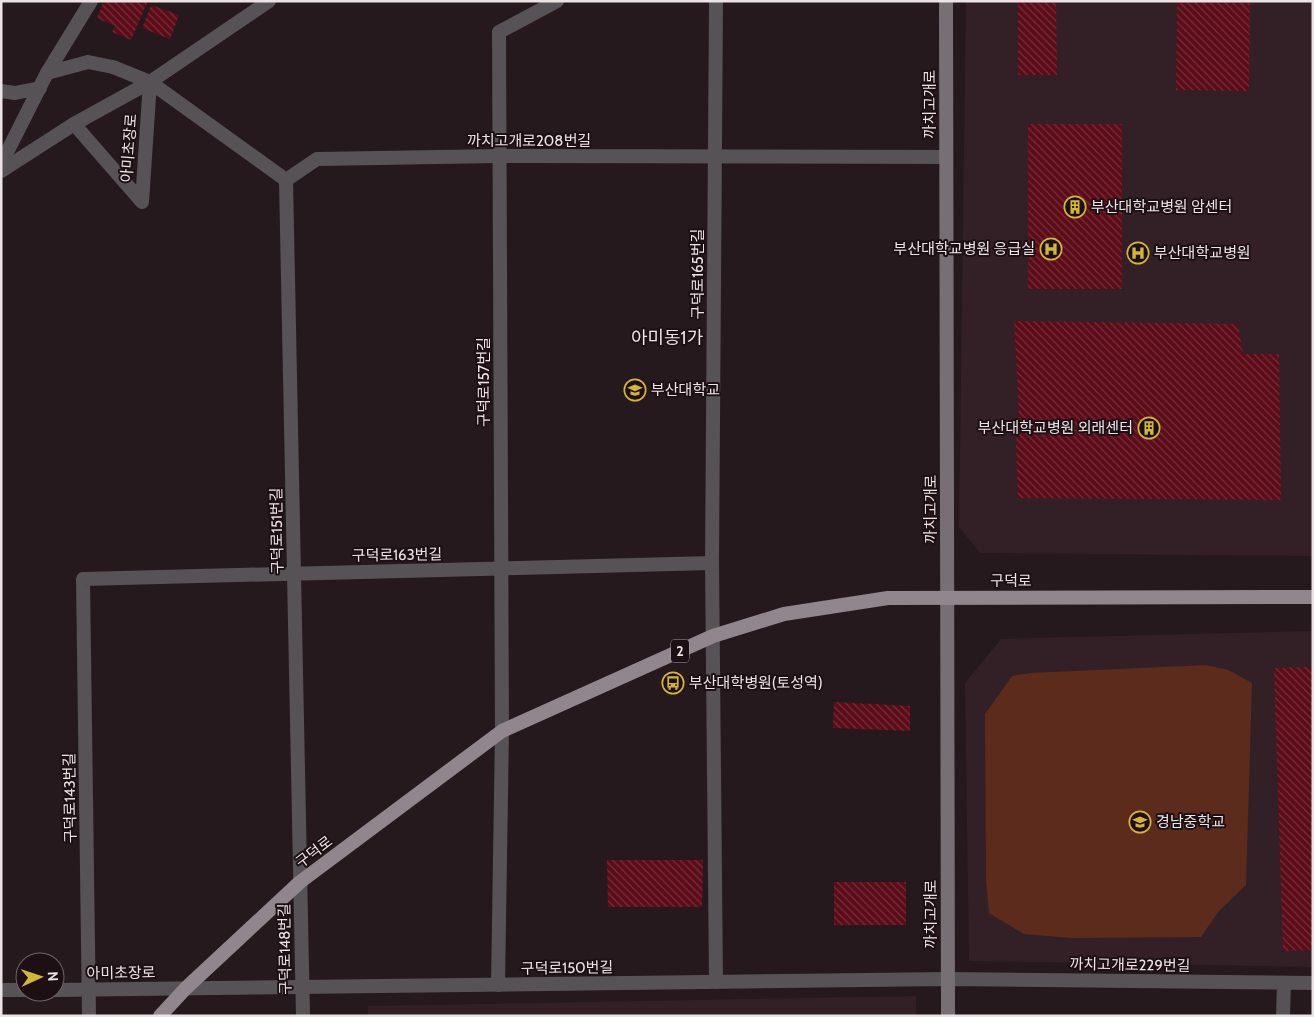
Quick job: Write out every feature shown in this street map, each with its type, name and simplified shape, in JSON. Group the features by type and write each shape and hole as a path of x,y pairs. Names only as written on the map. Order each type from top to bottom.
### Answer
{"main road":[{"name":"까치고개로","path":"946,1 948,1016"},
{"name":"구덕로","path":"160,1016 186,988 300,882 502,731 713,636 784,614 888,598 1313,597"}],"street":[{"path":"1,164 47,73 91,1"},
{"name":"아미초장로","path":"1,171 74,124 150,82 269,1"},
{"name":"구덕로157번길","path":"502,731 499,32 557,1"},
{"name":"구덕로165번길","path":"713,636 716,1"},
{"path":"47,73 88,62 113,67 150,82 286,180"},
{"name":"아미초장로","path":"74,124 142,202 150,82"},
{"path":"1,91 15,93 40,88"},
{"name":"까치고개로208번길","path":"286,180 318,159 500,156 946,157"},
{"name":"구덕로151번길","path":"286,180 300,882"},
{"name":"구덕로163번길","path":"83,579 712,563"},
{"name":"구덕로143번길","path":"83,579 89,1016"},
{"path":"713,636 716,982"},
{"path":"498,984 502,731"},
{"name":"구덕로148번길","path":"300,882 303,1016"},
{"name":"구덕로150번길","path":"186,988 948,979"},
{"name":"까치고개로229번길","path":"948,979 1313,983"},
{"path":"1283,1016 1284,982"},
{"name":"아미초장로","path":"65,990 186,988"},
{"path":"1,990 15,990"}],"shaded area":[{"name":"부산대학교병원","path":"966,1 1313,1 1313,556 980,553 959,527"},
{"name":"경남중학교","path":"1313,631 1313,967 969,961 965,683 1001,639"},
{"path":"1206,665 1228,670 1252,683 1246,885 1219,911 1201,937 1071,938 1024,934 989,913 986,881 985,714 1012,676 1031,673"},
{"path":"916,996 916,1016 368,1016 368,1006"}],"building":[{"path":"104,1 148,1 131,40 112,32 115,26 97,18"},
{"path":"1018,1 1056,1 1057,75 1018,75"},
{"path":"1177,1 1250,1 1249,91 1176,90"},
{"path":"151,5 179,15 170,39 142,28"},
{"name":"부산대학교병원 암센터","path":"1028,124 1122,124 1122,289 1028,289"},
{"name":"부산대학교병원 외래센터","path":"1014,321 1238,324 1243,354 1279,354 1281,500 1018,498 1016,447 1019,409"},
{"path":"1313,667 1313,950 1283,951 1274,668"},
{"path":"834,702 910,706 910,731 833,728"},
{"path":"607,860 703,860 702,907 608,907"},
{"path":"834,882 906,882 906,925 834,925"}],"place":[{"name":"부산대학교병원 암센터","path":"1075,207"},
{"name":"부산대학교병원 응급실","path":"1051,249"},
{"name":"부산대학교병원","path":"1138,253"},
{"name":"부산대학교","path":"635,390"},
{"name":"부산대학교병원 외래센터","path":"1149,428"},
{"name":"부산대학병원(토성역)","path":"673,683"},
{"name":"경남중학교","path":"1140,822"}],"district":[{"name":"아미동1가","path":"667,338"}]}
